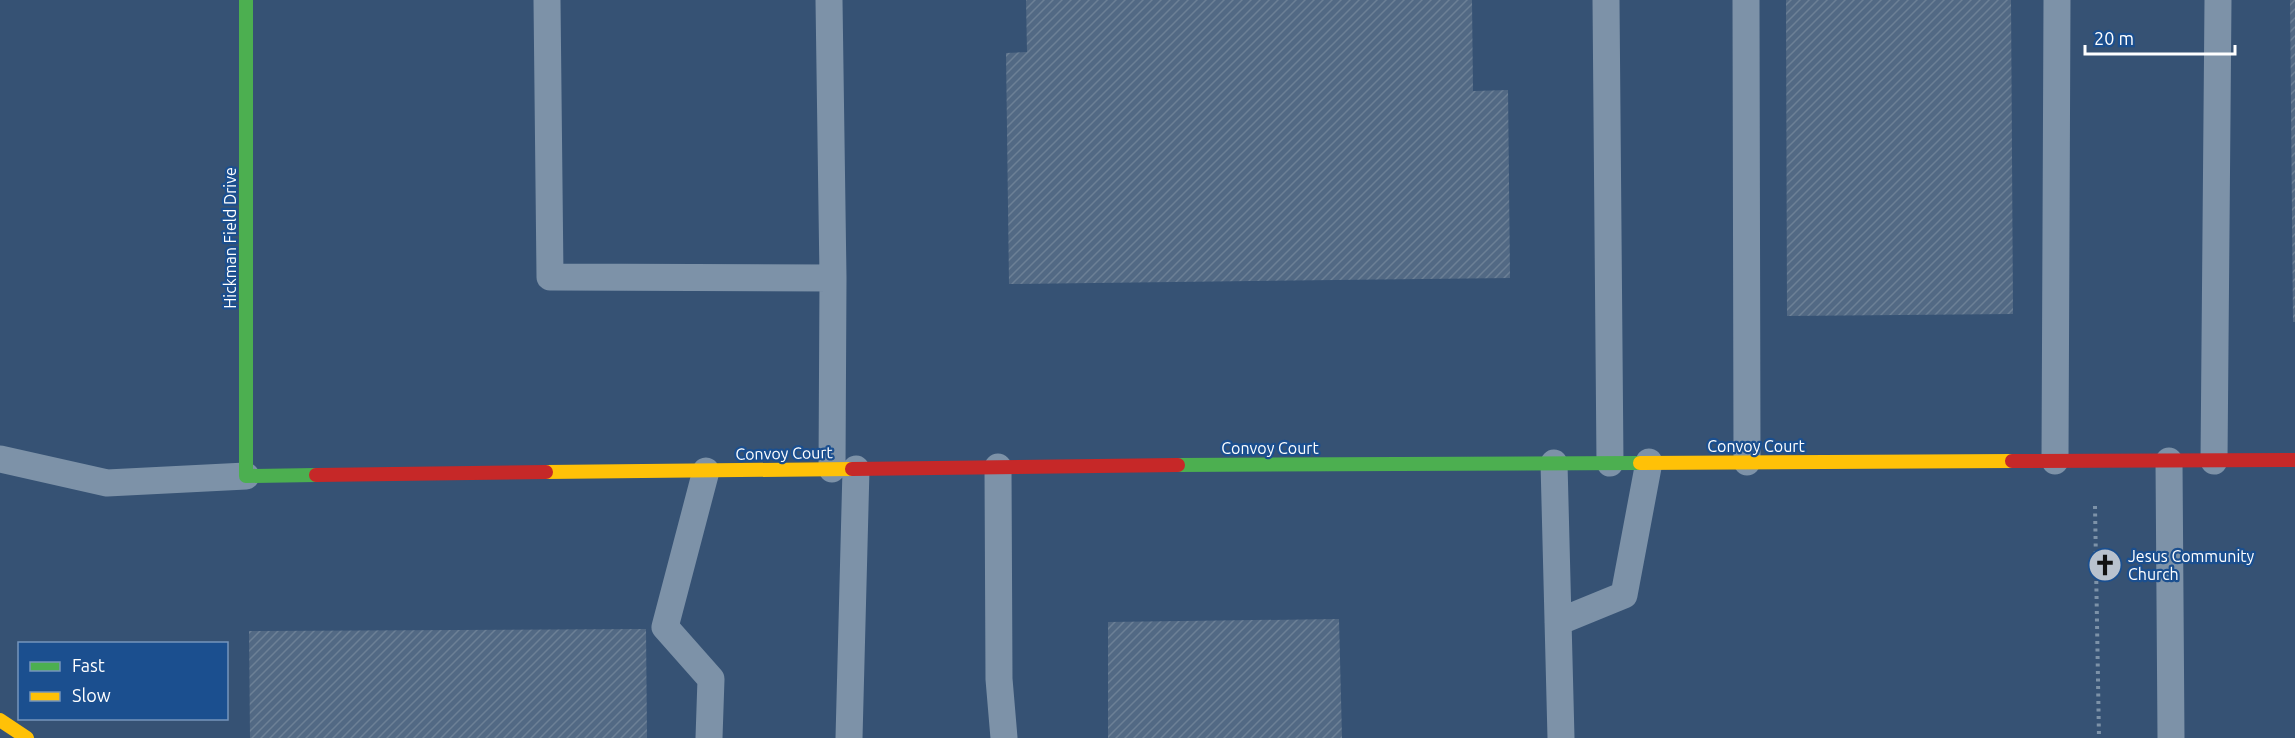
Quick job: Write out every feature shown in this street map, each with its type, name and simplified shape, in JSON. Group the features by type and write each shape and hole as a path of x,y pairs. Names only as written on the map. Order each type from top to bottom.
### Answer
{"main road":[{"name":"Hickman Field Drive","path":"246,0 246,476"},
{"name":"Convoy Court","path":"246,476 998,467 2295,460"},
{"path":"0,720 27,738"}],"lane":[{"path":"547,0 550,277 833,278"},
{"path":"829,0 833,278 844,469 849,738"},
{"path":"1606,0 1610,463"},
{"path":"1746,0 1747,462"},
{"path":"2055,461 2057,0"},
{"path":"2214,461 2218,0"},
{"path":"0,459 107,483 246,476"},
{"path":"2169,461 2171,738"},
{"path":"1558,622 1624,595 1649,462"},
{"path":"1554,463 1561,738"},
{"path":"998,467 999,678 1004,738"},
{"path":"706,471 665,627 711,678 709,738"}],"building":[{"path":"1026,0 1472,0 1473,91 1508,90 1510,278 1009,284 1006,53 1027,52"},
{"path":"1786,0 2011,0 2013,314 1787,316"},
{"path":"2290,0 2295,0 2295,322 2293,322"},
{"path":"1339,619 1342,738 1108,738 1108,622"},
{"path":"646,629 647,738 250,738 249,631"}],"traffic: fast":[{"path":"246,0 246,476 316,475"},
{"path":"1178,465 1640,463"}],"traffic: slow":[{"path":"1640,463 2012,461"},
{"path":"546,472 852,469"},
{"path":"0,720 27,738"}],"traffic: jam":[{"path":"2012,461 2295,460"},
{"path":"852,469 1178,465"},
{"path":"316,475 546,472"}],"place":[{"name":"Jesus Community Church","path":"2105,565"}]}
